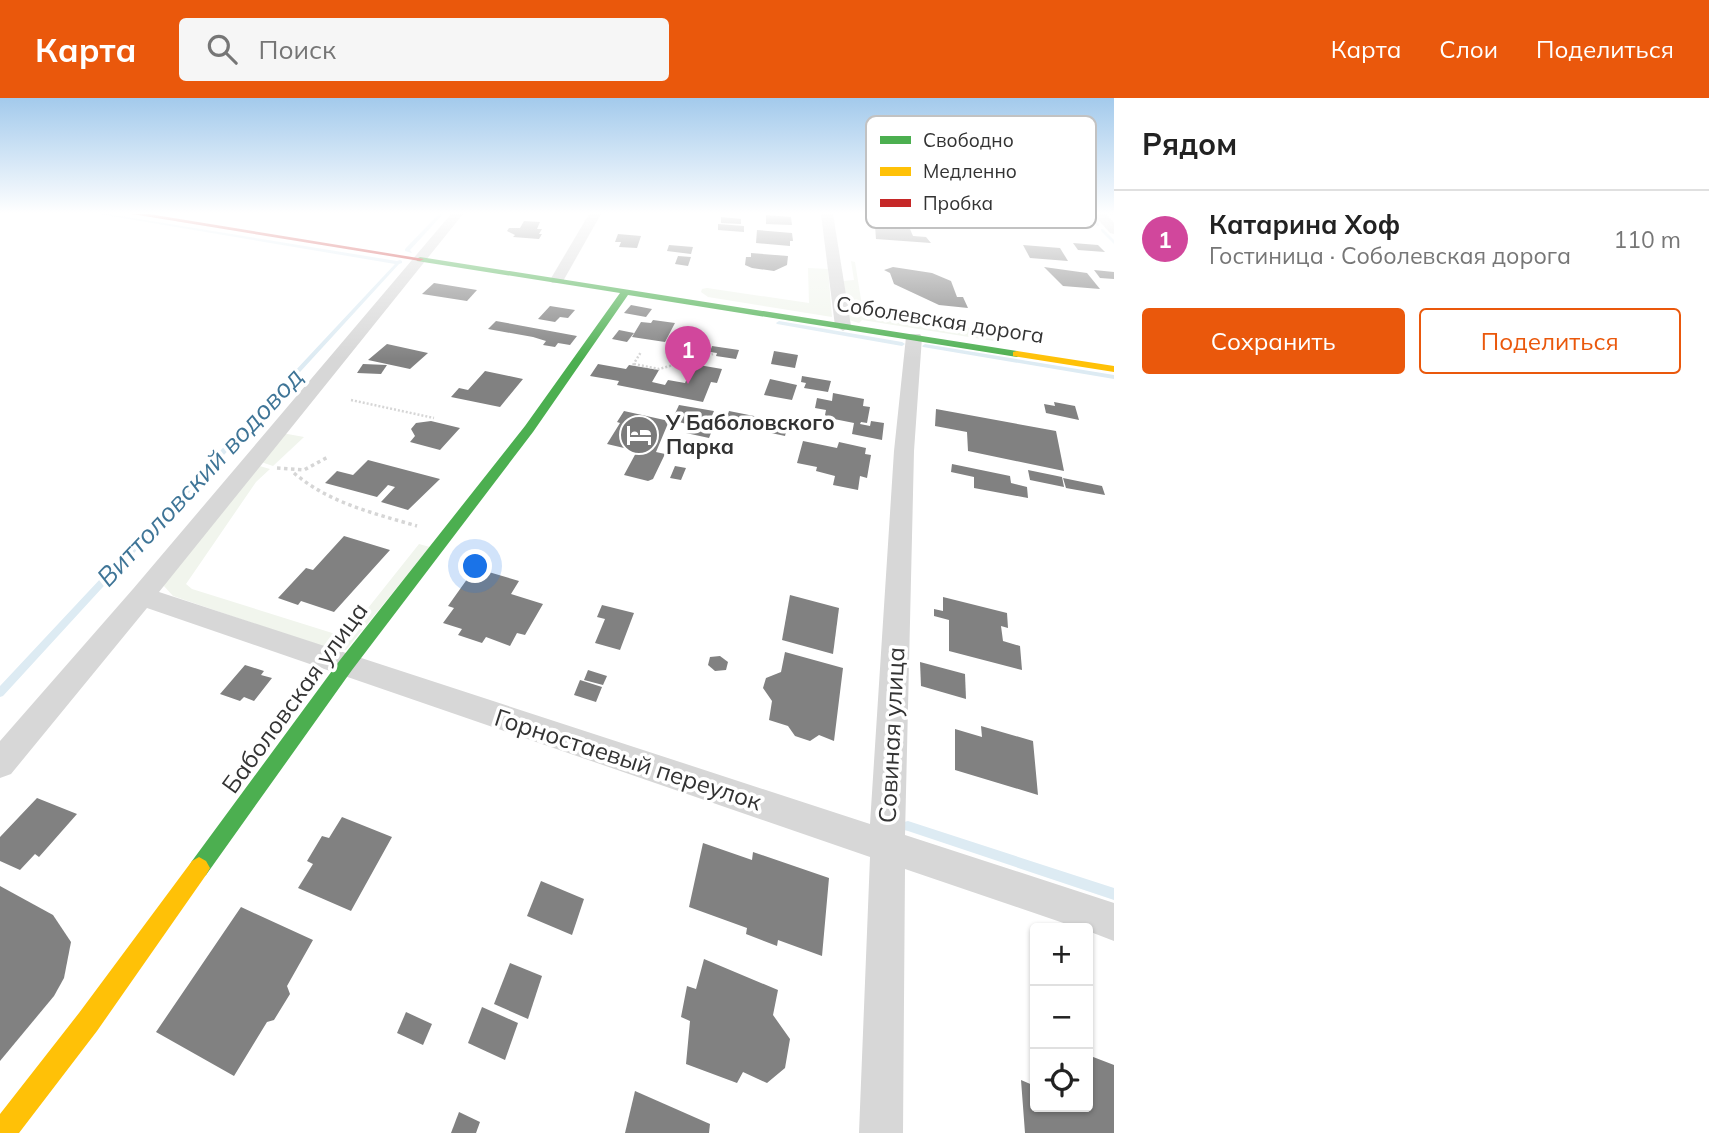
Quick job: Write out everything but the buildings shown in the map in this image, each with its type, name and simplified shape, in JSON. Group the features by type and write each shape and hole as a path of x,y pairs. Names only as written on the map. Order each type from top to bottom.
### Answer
{"street":[{"path":"0,764 142,596 414,262"},
{"name":"Соболевская дорога","path":"445,262 1114,369"},
{"path":"556,280 566,262"},
{"path":"833,262 842,326"},
{"name":"Баболовская улица","path":"2,1133 88,1021 346,665 529,429 626,291"},
{"name":"Совиная улица","path":"881,1133 887,828 904,452 914,337"},
{"name":"Горностаевый переулок","path":"142,596 346,665 887,828 1114,922"}],"path":[{"path":"641,352 633,365 659,369 713,354"},
{"path":"351,400 434,418"},
{"path":"294,473 317,466 328,457"},
{"path":"272,467 294,473 312,489 338,501 446,536"}],"shaded area":[{"path":"851,262 855,262 863,312 992,331 994,341 849,320 843,281 854,280"},
{"path":"808,268 828,269 832,317 708,297 701,292 707,288 809,303"},
{"path":"282,433 304,437 273,466 258,461"},
{"path":"256,465 270,469 256,482 186,584 192,589 345,637 419,544 430,547 346,650 329,649 173,596 163,585"}],"waterway":[{"name":"Виттоловский водовод","path":"0,693 398,263"},
{"path":"779,323 902,344"},
{"path":"925,346 1114,377"},
{"path":"908,826 1114,894"}],"traffic: fast":[{"path":"441,262 1017,354"},
{"path":"199,868 346,665 529,429 626,291"}],"traffic: slow":[{"path":"1017,354 1114,369"},
{"path":"2,1133 88,1022 199,868"}],"place":[{"name":"Катарина Хоф","path":"688,384"},
{"name":"У Баболовского Парка","path":"639,435"}]}
